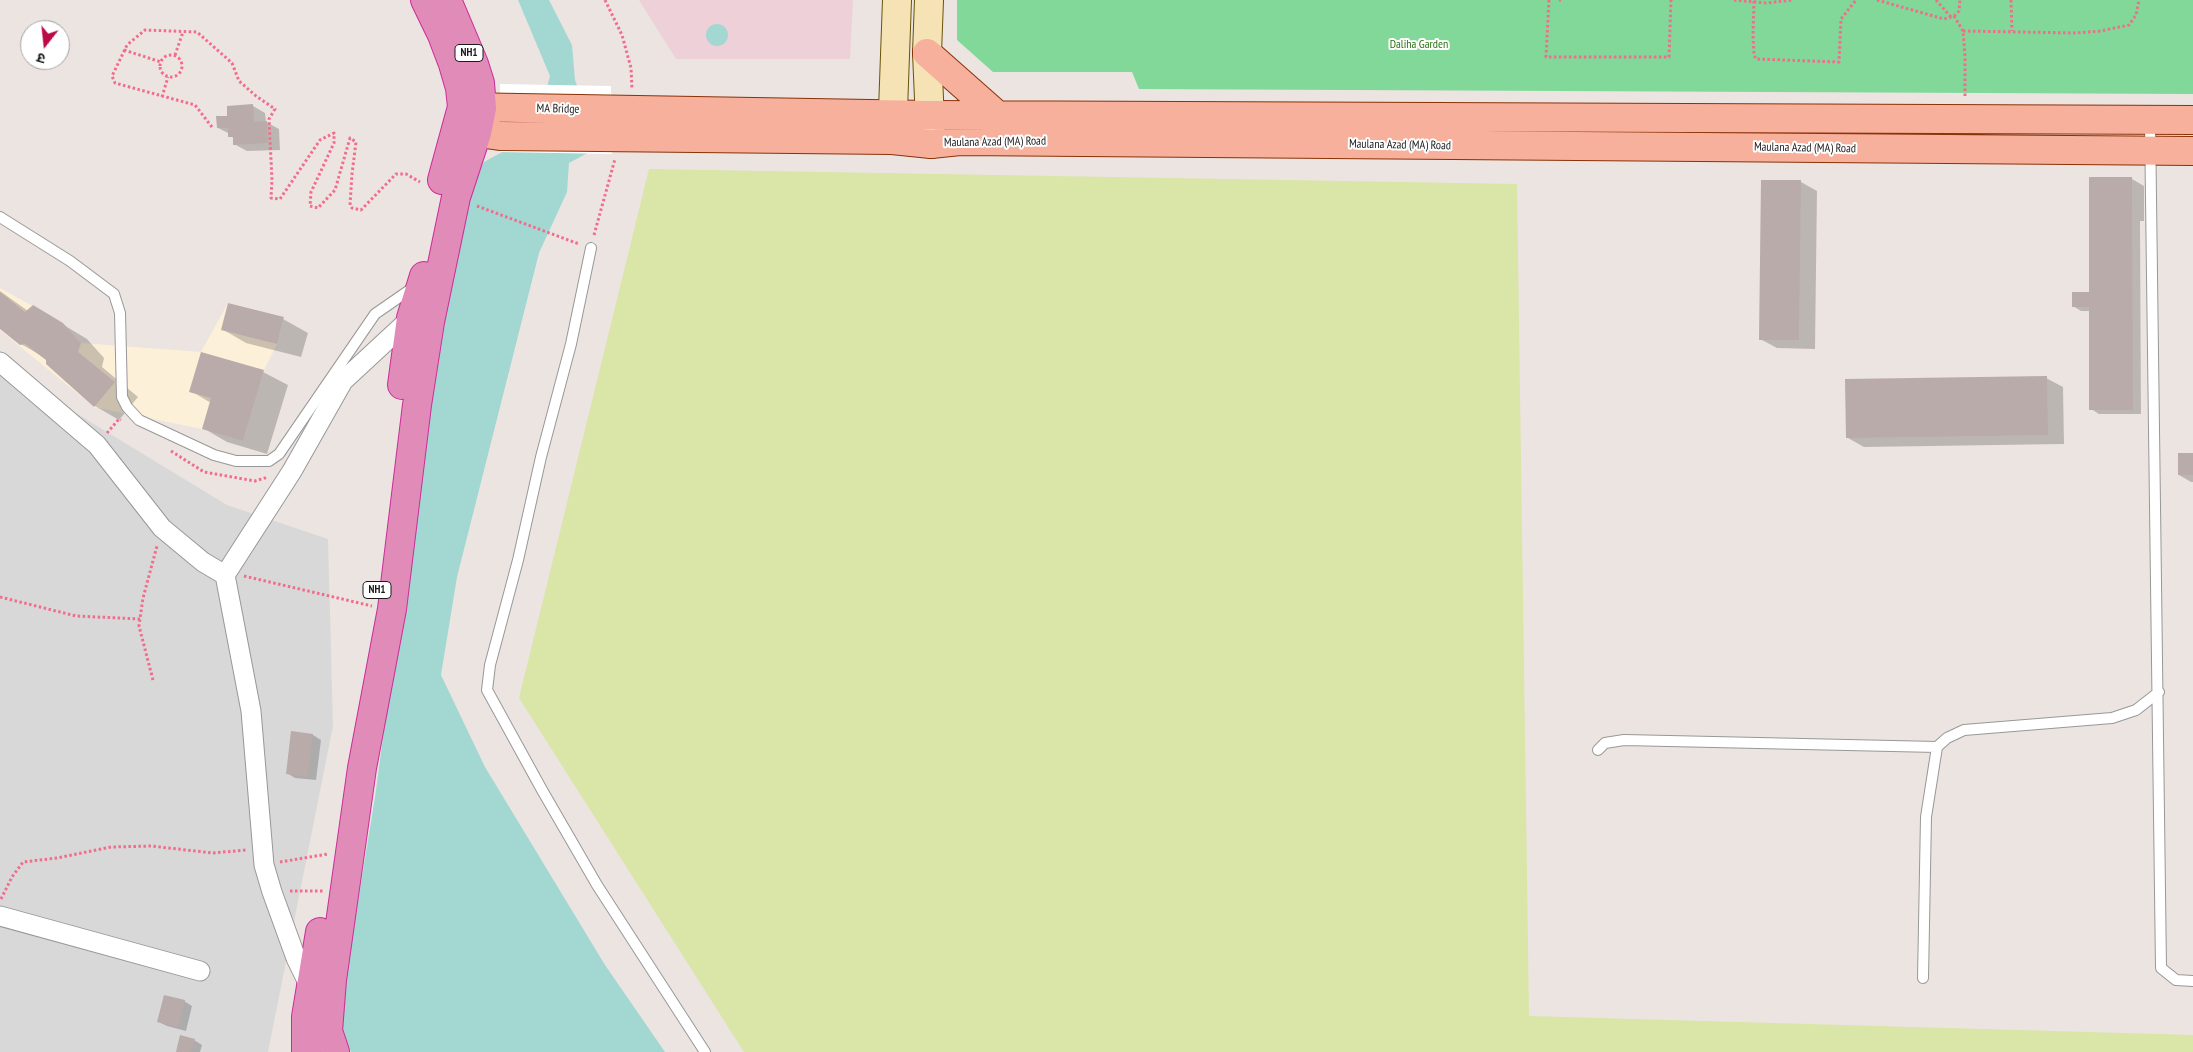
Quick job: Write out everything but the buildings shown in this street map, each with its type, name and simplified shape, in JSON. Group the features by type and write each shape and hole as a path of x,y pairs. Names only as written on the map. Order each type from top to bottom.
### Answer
{"highway":[{"name":"NH1","path":"425,0 442,35 460,88 480,120"},
{"name":"NH1","path":"306,1052 306,1017 325,890 375,607 408,404 430,322 456,197 480,120 480,83 447,0"},
{"name":"NH1","path":"335,1052 328,1032 332,980 362,768 392,609 408,404 411,318 423,280 439,192 480,120"}],"main road":[{"path":"892,127 896,0"},
{"path":"929,0 927,53 931,144"},
{"path":"927,53 996,114"},
{"name":"MA Bridge","path":"480,120 623,110"},
{"name":"Maulana Azad (MA) Road","path":"623,110 892,127 931,144 980,141 2193,151"},
{"name":"Maulana Azad (MA) Road","path":"614,137 892,127 929,115 996,114 2193,120"},
{"path":"480,120 614,137"}],"street":[{"path":"311,989 296,958 272,892 263,857 251,711 225,575 292,471 343,381 411,318"},
{"path":"0,362 9,379 98,446 162,528 203,562 225,575"},
{"path":"0,916 200,971"}],"lane":[{"path":"2150,120 2161,968 2176,980 2193,981"},
{"path":"0,217 70,261 114,294 120,313 122,397 127,407 139,420 214,455 236,461 269,461 279,454 375,314 423,280"},
{"path":"591,248 571,344 490,665 487,690 597,885 705,1052"},
{"path":"1923,978 1926,817 1937,747 1947,738 1964,730 2112,718 2136,710 2158,692"},
{"path":"1598,750 1605,743 1624,740 1937,747"}],"path":[{"path":"604,0 622,35 631,68 623,110"},
{"path":"1548,0 1546,57 1669,57 1671,0"},
{"path":"1734,0 1766,3 1793,0"},
{"path":"1754,2 1753,35 1756,59 1839,62 1841,19 1856,0"},
{"path":"1877,0 1944,19 1953,17 1959,11 1960,0"},
{"path":"1936,0 1953,17 1963,31 1965,119"},
{"path":"2011,0 2012,31"},
{"path":"1963,31 2076,33 2100,31 2129,25 2136,15 2139,0"},
{"path":"212,127 195,105 115,83 112,76 127,45 145,30 196,32 232,63 239,81 275,109 268,119 272,180 271,198 280,199 320,140 334,133 334,143 311,192 310,206 318,208 335,190 350,138 356,142 350,204 352,208 361,210 396,174 406,174 439,192"},
{"path":"175,56 183,32"},
{"path":"124,50 161,62"},
{"path":"167,56 175,56 182,61 182,69 178,76 168,77 161,71 161,62 167,56"},
{"path":"162,97 168,77"},
{"path":"591,248 614,137"},
{"path":"475,205 571,241"},
{"path":"98,446 119,419 126,424"},
{"path":"165,448 204,472"},
{"path":"153,680 139,626 143,598 162,528"},
{"path":"225,575 240,575 274,581 375,607"},
{"path":"0,597 76,616 140,619"},
{"path":"0,901 12,876 23,862 57,858 111,847 151,846 263,857 331,853"},
{"path":"272,892 325,890"}],"shaded area":[{"path":"639,0 853,0 850,59 676,59"},
{"path":"0,288 63,323 81,343 201,352 228,303 284,317 277,344 264,370 243,441 202,429 94,407 0,330"},
{"path":"0,367 227,505 328,539 333,726 268,1052 0,1052"}],"green space":[{"name":"Daliha Garden","path":"957,0 2193,0 2193,94 1139,89 1132,72 993,72 957,40"},
{"path":"649,169 1517,184 1529,1016 2193,1035 2193,1052 744,1052 519,698"}],"water":[{"path":"518,0 549,0 572,45 575,80 599,147 569,163 567,192 539,253 457,577 441,675 485,767 605,965 665,1052 351,1052 340,1027 344,987 375,797 408,551 463,209 473,180 484,162 504,151 530,147 550,76"},
{"path":"717,24 725,27 728,35 725,43 717,46 709,43 706,35 709,27"}],"pier":[{"path":"500,84 611,86 612,154 500,152"}]}
